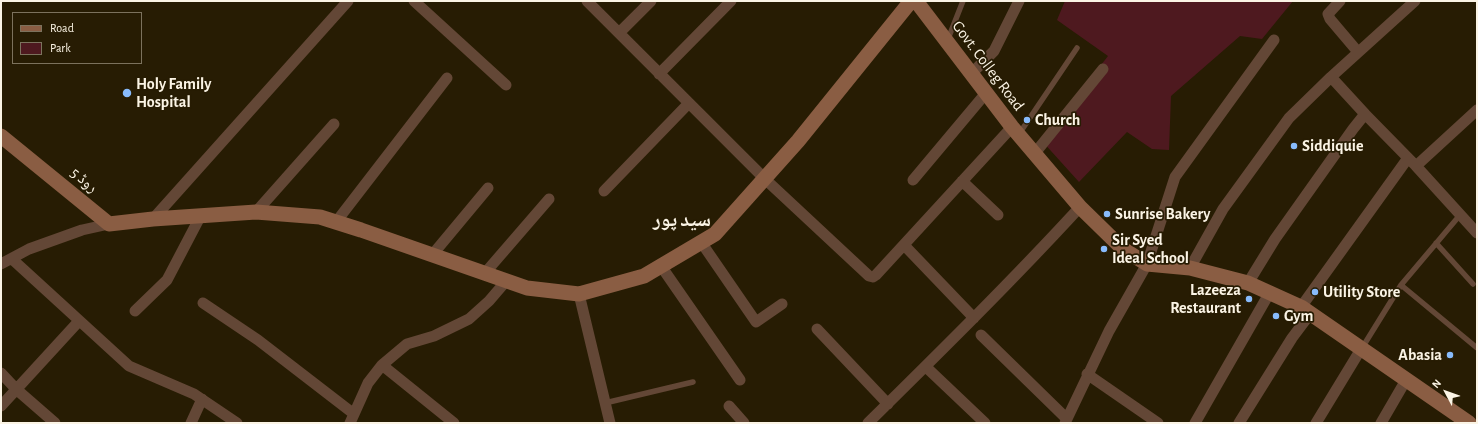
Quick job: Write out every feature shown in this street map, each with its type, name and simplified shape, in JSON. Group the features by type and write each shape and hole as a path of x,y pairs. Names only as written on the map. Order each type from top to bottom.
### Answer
{"main road":[{"path":"108,224 153,219 256,212 320,217 433,254 527,288 579,294 644,276 715,234 798,141 911,1"},
{"name":"Govt. Colleg Road","path":"916,1 1015,131 1080,207 1123,249 1147,264 1190,268 1248,283 1306,310 1361,350 1470,423"},
{"name":"روڈ 5","path":"1,136 108,224"}],"street":[{"path":"153,219 348,1"},
{"path":"414,1 506,85"},
{"path":"587,1 765,179 869,276 873,277 876,275 962,181 1015,131"},
{"path":"619,33 651,1"},
{"path":"659,74 731,1"},
{"path":"971,74 994,51 1019,1"},
{"path":"1340,1 1328,14 1330,19 1358,52"},
{"path":"1190,268 1223,210 1289,118 1331,77 1415,1"},
{"path":"981,335 1066,421 1087,374 1147,264 1175,177 1274,40"},
{"path":"1035,153 1103,69"},
{"path":"1331,77 1477,233"},
{"path":"336,222 447,78"},
{"path":"912,180 986,93"},
{"path":"604,191 689,103"},
{"path":"1248,283 1275,239 1353,128 1365,114"},
{"path":"1239,423 1292,338 1306,310 1412,162 1475,117"},
{"path":"256,212 334,124"},
{"path":"962,181 998,215"},
{"path":"433,254 488,188"},
{"path":"485,273 549,199"},
{"path":"868,423 1030,262 1080,207"},
{"path":"135,311 167,280 200,216"},
{"path":"1,264 29,249 82,230 108,224"},
{"path":"701,242 756,322 782,304"},
{"path":"904,245 974,318"},
{"path":"12,259 129,366 194,394 237,423"},
{"path":"661,266 740,380"},
{"path":"203,303 258,340 352,418 368,384 382,366 407,344 434,336 469,319 489,301 507,280"},
{"path":"1195,423 1270,292"},
{"path":"579,294 610,423"},
{"path":"1,406 79,321"},
{"path":"817,329 888,404"},
{"path":"1316,423 1361,350"},
{"path":"382,366 454,423"},
{"path":"926,367 985,423"},
{"path":"1,373 16,389 54,423"},
{"path":"1087,374 1158,423"},
{"path":"1381,423 1406,380"},
{"path":"191,423 202,399"},
{"path":"728,406 744,423"}],"lane":[{"path":"947,42 963,1"},
{"path":"1015,131 1077,48"},
{"path":"1361,350 1401,285 1460,215"},
{"path":"1436,243 1473,284"},
{"path":"1401,285 1477,348"},
{"path":"605,403 693,382"}],"green space":[{"path":"1065,1 1293,1 1262,39 1240,36 1171,96 1169,150 1152,149 1127,132 1079,182 1042,141 1108,56 1057,20"}],"place":[{"name":"Holy Family Hospital","path":"127,93"},
{"name":"Church","path":"1027,120"},
{"name":"Siddiquie","path":"1294,146"},
{"name":"Sunrise Bakery","path":"1107,214"},
{"name":"Sir Syed Ideal School","path":"1104,249"},
{"name":"Utility Store","path":"1315,292"},
{"name":"Lazeeza Restaurant","path":"1249,299"},
{"name":"Gym","path":"1276,316"},
{"name":"Abasia","path":"1450,355"}],"district":[{"name":"سید پور","path":"682,220"}]}
